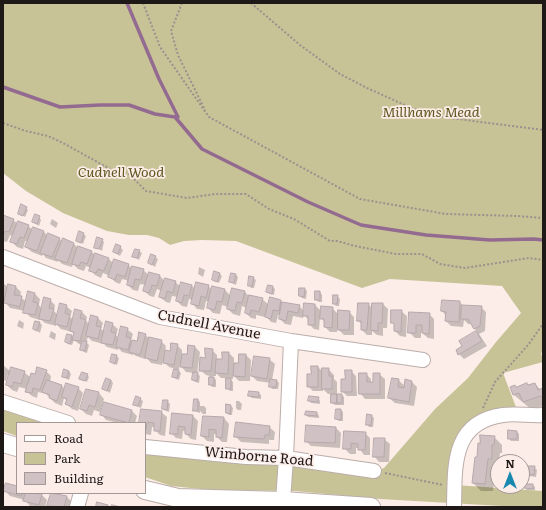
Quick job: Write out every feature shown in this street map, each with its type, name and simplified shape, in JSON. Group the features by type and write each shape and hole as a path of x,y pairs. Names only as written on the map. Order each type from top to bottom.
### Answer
{"main road":[{"path":"3,443 16,447"},
{"path":"146,490 178,498 227,503 283,501 371,507"}],"street":[{"name":"Cudnell Avenue","path":"3,257 160,317 290,341 423,360"},
{"path":"283,501 290,341"},
{"path":"3,402 65,422"},
{"path":"454,507 457,453 469,431 480,422 505,414 543,415"},
{"name":"Wimborne Road","path":"146,447 246,457 286,458 374,471"},
{"path":"77,507 81,494"}],"path":[{"path":"143,3 160,47 209,117 360,199 446,214 543,218"},
{"path":"182,3 171,31 178,55 209,117"},
{"path":"251,3 300,45 340,74 366,88 427,115 543,130"},
{"path":"3,123 26,131 48,136 64,143 110,169 129,174 146,191 187,198 215,194 246,194 269,209 294,219 330,241 337,241 396,254 422,254 440,264 466,268 529,258 543,260"},
{"path":"474,427 495,382 528,345 543,324"},
{"path":"374,471 454,488"}],"green space":[{"path":"3,3 543,3 543,352 541,353 543,362 503,373 519,415 469,431 455,485 490,487 490,494 530,494 530,490 543,491 543,507 380,499 295,491 211,490 171,486 146,477 146,447 374,471 384,468 435,409 468,378 521,313 502,286 390,279 362,288 236,241 184,241 170,245 159,238 147,235 129,235 107,231 63,213 26,191 3,173"},
{"path":"3,402 65,422 16,422 16,436 3,431"}],"building":[{"path":"21,204 27,207 23,216 18,214"},
{"path":"35,214 40,216 37,224 32,222"},
{"path":"3,215 14,219 9,232 5,231 3,236"},
{"path":"18,221 29,225 24,238 20,237 17,244 10,242"},
{"path":"33,227 44,231 37,251 25,247"},
{"path":"79,231 84,233 81,243 76,241"},
{"path":"48,233 60,238 52,257 40,253"},
{"path":"97,237 103,239 99,249 94,248"},
{"path":"63,238 74,243 67,263 55,259"},
{"path":"116,244 121,246 118,254 113,252"},
{"path":"78,246 92,251 87,264 81,262 79,266 72,264"},
{"path":"135,249 140,250 137,258 132,257"},
{"path":"95,253 109,258 104,271 98,269 96,273 89,271"},
{"path":"151,254 156,256 152,265 148,263"},
{"path":"114,259 129,264 125,277 117,274 115,280 108,277"},
{"path":"132,266 144,269 141,280 135,279 133,287 127,285"},
{"path":"214,271 220,273 217,282 212,280"},
{"path":"149,272 160,275 157,286 152,285 149,293 143,291"},
{"path":"231,273 236,274 234,283 229,282"},
{"path":"249,276 254,277 252,286 248,286"},
{"path":"165,278 176,281 173,293 167,291 165,299 159,297"},
{"path":"181,282 192,285 189,296 184,295 182,303 176,301"},
{"path":"196,282 209,285 206,298 201,296 199,306 191,304"},
{"path":"8,284 16,286 14,295 22,296 20,307 4,303"},
{"path":"268,285 273,286 272,294 266,292"},
{"path":"212,286 225,289 222,302 217,301 215,310 207,308"},
{"path":"232,288 245,291 242,303 237,302 235,311 227,309"},
{"path":"299,288 305,288 304,297 299,296"},
{"path":"28,291 35,293 33,302 38,303 35,315 23,313"},
{"path":"315,291 320,291 320,300 315,300"},
{"path":"249,295 263,298 259,312 251,310 250,315 245,313"},
{"path":"333,295 338,295 337,304 333,304"},
{"path":"44,297 51,299 49,308 54,309 50,321 39,319"},
{"path":"270,297 281,300 279,311 273,310 271,319 265,317"},
{"path":"442,300 460,301 459,322 445,321 446,312 441,311"},
{"path":"282,302 300,305 298,313 288,311 286,321 279,319"},
{"path":"60,303 67,305 65,313 70,315 67,327 55,324"},
{"path":"304,303 315,304 315,325 308,325 308,316 303,316"},
{"path":"358,303 369,303 367,330 361,330 361,321 357,321"},
{"path":"372,303 383,303 382,323 378,323 378,331 371,330"},
{"path":"462,305 482,306 480,326 474,329 468,319 461,319"},
{"path":"321,306 333,307 332,328 324,327 324,319 320,319"},
{"path":"75,309 82,311 80,318 86,320 80,341 72,340 74,332 70,331"},
{"path":"338,310 350,311 349,330 338,330"},
{"path":"391,310 402,310 401,332 394,331 394,323 391,323"},
{"path":"409,312 430,313 429,334 422,333 422,325 416,325 416,333 408,333"},
{"path":"91,315 98,317 96,326 101,327 98,339 86,336"},
{"path":"35,321 40,322 37,331 33,329"},
{"path":"106,321 113,323 111,332 116,333 113,345 101,343"},
{"path":"121,326 128,328 126,337 131,338 128,350 116,347"},
{"path":"476,331 482,341 458,355 456,350 462,346 459,341"},
{"path":"139,332 146,334 140,355 129,352 132,340 137,341"},
{"path":"67,334 72,335 70,344 65,342"},
{"path":"149,337 162,340 157,361 145,358"},
{"path":"82,341 87,341 85,351 80,350"},
{"path":"171,343 178,344 174,365 163,363 165,350 170,351"},
{"path":"188,345 195,346 192,368 180,367 182,354 187,354"},
{"path":"205,348 213,349 211,371 199,371 200,357 205,358"},
{"path":"222,352 229,352 228,374 215,373 216,359 222,359"},
{"path":"112,354 117,355 115,364 110,362"},
{"path":"239,354 246,354 245,377 233,376 234,363 238,363"},
{"path":"254,356 270,358 267,379 251,376"},
{"path":"311,366 318,366 318,387 307,387 307,374 311,374"},
{"path":"11,367 25,371 21,384 14,382 12,387 6,385"},
{"path":"37,367 47,370 40,390 33,388 32,393 25,392 31,373 35,374"},
{"path":"322,368 329,368 329,376 332,376 332,389 322,389"},
{"path":"64,369 69,371 67,378 62,377"},
{"path":"174,369 179,370 177,378 172,377"},
{"path":"345,370 352,370 352,392 341,392 341,379 345,379"},
{"path":"82,372 88,374 85,381 79,379"},
{"path":"193,372 198,372 197,381 192,380"},
{"path":"359,373 367,373 367,382 373,382 373,373 380,373 380,394 359,394"},
{"path":"209,377 214,377 214,385 209,385"},
{"path":"106,378 111,380 107,391 102,389"},
{"path":"226,378 231,378 231,389 226,389"},
{"path":"392,378 399,379 398,387 404,388 405,379 412,381 409,402 388,398"},
{"path":"270,379 277,380 276,387 269,387"},
{"path":"47,380 62,385 57,401 49,398 50,395 42,392"},
{"path":"66,383 79,387 72,407 65,404 67,399 62,397"},
{"path":"527,383 528,385 535,383 538,390 543,388 543,396 523,402 519,393 513,395 510,387 515,385 516,387"},
{"path":"86,389 99,392 95,407 89,405 87,411 80,409"},
{"path":"249,391 259,392 259,397 248,396"},
{"path":"331,394 337,394 337,403 331,403"},
{"path":"337,394 342,394 342,403 337,403"},
{"path":"136,396 141,398 138,406 133,405"},
{"path":"309,396 319,397 318,402 308,401"},
{"path":"194,399 198,399 198,411 193,411"},
{"path":"163,400 168,400 167,410 162,409"},
{"path":"104,402 132,410 129,422 100,415"},
{"path":"226,404 231,405 230,414 226,413"},
{"path":"141,409 162,411 160,431 154,431 154,423 147,422 146,430 146,422 139,422"},
{"path":"336,409 341,409 341,420 335,419"},
{"path":"306,411 317,412 317,416 305,415"},
{"path":"172,413 193,415 191,435 185,434 185,427 178,426 178,434 170,434"},
{"path":"367,414 372,415 371,425 366,425"},
{"path":"203,416 224,417 222,438 216,437 216,430 209,429 209,437 201,436"},
{"path":"236,422 270,426 269,435 265,435 264,439 234,437"},
{"path":"306,425 336,427 335,443 305,442"},
{"path":"508,430 517,431 517,439 508,439"},
{"path":"344,431 366,432 365,450 358,450 358,444 351,443 351,449 343,449"},
{"path":"480,435 495,436 494,445 492,445 492,454 490,454 490,459 488,459 485,484 472,483 475,457 477,457 478,443 480,443"},
{"path":"374,438 385,438 384,457 373,457"},
{"path":"530,466 535,466 534,475 530,475"},
{"path":"6,483 16,486 16,494 22,494 21,496 3,491"},
{"path":"530,484 533,484 533,489 530,489"},
{"path":"26,494 42,494 39,505 23,501"},
{"path":"51,494 67,496 64,507 47,506"},
{"path":"97,502 108,505 108,507 96,507"}],"waterway":[{"path":"127,3 159,79 178,117"},
{"path":"3,87 60,107 129,105 155,114 175,117 202,149 308,202 361,225 426,235 490,240 543,240"}],"park label":[{"name":"Millhams Mead","path":"431,113"},
{"name":"Cudnell Wood","path":"121,173"}]}
